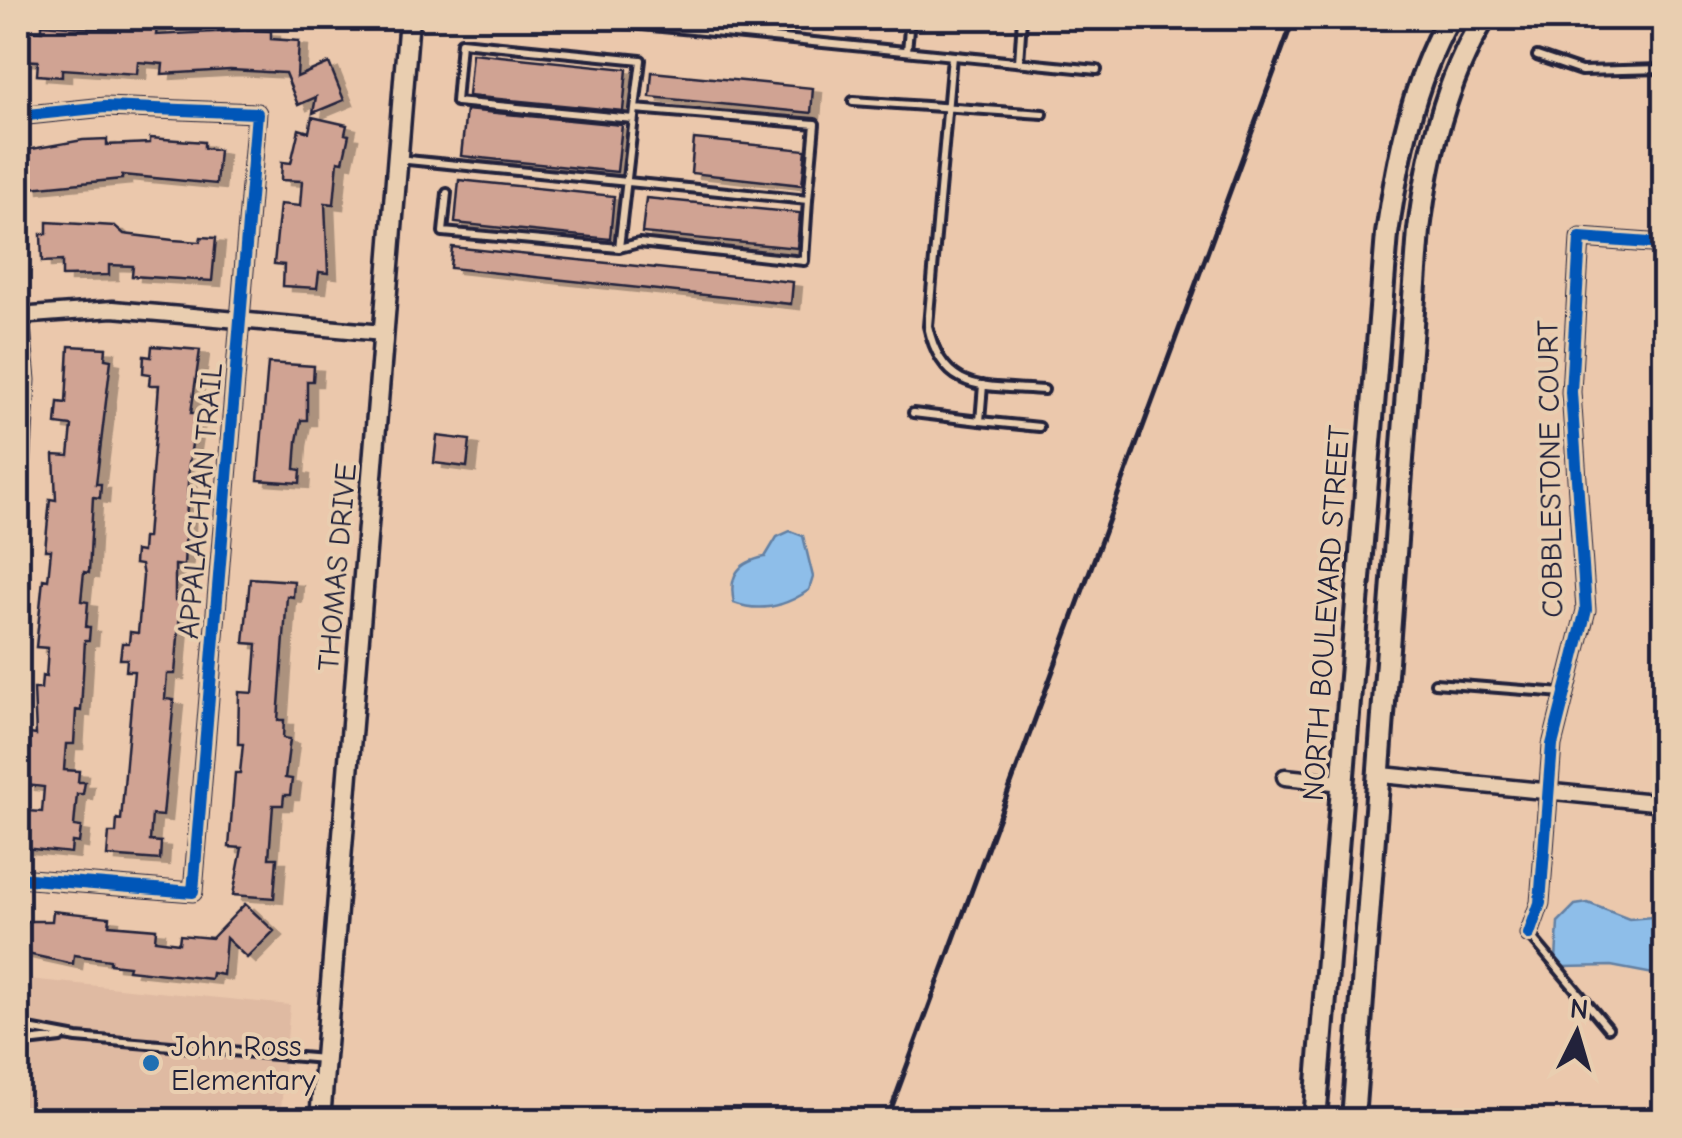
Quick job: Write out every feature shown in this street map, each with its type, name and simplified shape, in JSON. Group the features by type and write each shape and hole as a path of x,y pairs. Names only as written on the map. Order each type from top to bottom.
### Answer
{"main road":[{"name":"NORTH BOULEVARD STREET","path":"1315,1120 1387,234 1410,113 1431,51 1449,18"},
{"path":"1353,1120 1382,775 1419,230 1426,174 1440,119 1469,42 1484,18"},
{"path":"1343,783 1382,775"}],"street":[{"name":"THOMAS DRIVE","path":"320,1120 408,18"},
{"name":"APPALACHIAN TRAIL","path":"18,116 105,107 257,113 193,892 18,878"},
{"name":"COBBLESTONE COURT","path":"1529,934 1540,902 1552,745 1586,610 1570,392 1580,238 1664,244"},
{"path":"18,294 26,380 18,526"},
{"path":"19,316 113,308 383,333"},
{"path":"1382,775 1664,803"},
{"path":"1285,777 1343,783"}],"lane":[{"path":"570,18 1097,70"},
{"path":"699,30 700,18"},
{"path":"907,51 910,18"},
{"path":"1019,62 1022,18"},
{"path":"619,248 640,60 461,42 456,102 633,119"},
{"path":"952,56 928,326 944,368 955,377 983,385 1044,390"},
{"path":"1537,56 1581,71 1664,69"},
{"path":"853,101 1043,114"},
{"path":"447,193 443,232 619,248 638,243 804,260 816,124 635,109"},
{"path":"397,159 808,200"},
{"path":"980,421 983,385"},
{"path":"913,413 1039,427"},
{"path":"1434,682 1563,692"},
{"path":"1529,934 1608,1028"},
{"path":"18,1027 78,1038 325,1060"},
{"path":"18,1043 78,1038"}],"shaded area":[{"name":"John Ross Elementary","path":"18,978 290,1005 280,1120 18,1120"}],"water":[{"path":"790,531 803,536 813,577 809,590 773,606 734,603 737,572 748,562 765,557 777,537"},
{"path":"1588,903 1629,919 1664,916 1664,976 1611,966 1564,967 1556,961 1558,922 1575,905"}],"building":[{"path":"118,21 157,28 156,35 271,31 271,39 299,41 297,77 329,63 344,100 313,113 316,97 298,105 285,73 230,70 162,74 163,64 138,62 137,74 62,69 62,77 37,75 38,61 21,60 23,30 42,31 42,24 117,30"},
{"path":"472,53 627,69 623,111 468,96"},
{"path":"652,72 813,88 811,113 650,97"},
{"path":"466,110 622,125 617,172 461,156"},
{"path":"312,117 347,125 345,134 349,135 343,162 338,161 334,204 325,203 328,273 319,272 317,288 283,286 284,265 274,264 280,204 300,206 302,181 281,180 282,162 291,163 299,129 309,132"},
{"path":"150,138 204,142 204,148 219,150 216,184 122,175 122,179 30,188 26,150 83,140 107,139 107,145 150,143"},
{"path":"694,139 806,150 802,185 691,173"},
{"path":"459,180 614,196 610,239 455,223"},
{"path":"646,198 800,213 797,248 642,233"},
{"path":"47,222 115,226 124,234 173,240 200,242 201,237 216,238 212,281 132,276 133,266 109,265 109,275 62,276 62,261 42,262 41,234 47,234"},
{"path":"452,247 793,282 791,304 450,268"},
{"path":"69,346 106,348 105,359 111,360 96,484 101,484 100,498 93,497 89,573 84,572 81,601 88,602 86,627 90,627 89,640 85,640 81,711 76,710 74,744 66,744 64,770 79,771 78,782 85,782 83,794 77,794 74,826 81,827 79,843 72,842 71,853 23,848 27,811 42,812 44,787 26,785 30,734 36,735 34,689 41,689 42,676 46,677 48,648 36,647 43,579 48,580 51,550 45,550 50,499 56,500 54,455 69,456 72,426 56,424 58,402 66,403"},
{"path":"152,346 200,350 191,413 197,413 189,463 184,566 175,565 175,600 181,600 175,674 167,674 165,699 174,700 163,816 152,815 150,841 161,842 160,860 107,856 109,833 116,833 117,819 121,820 134,671 126,671 127,659 120,659 122,643 129,643 130,632 138,633 143,576 141,565 134,564 135,551 142,552 143,538 147,538 159,385 149,385 150,374 143,373 144,356 151,357"},
{"path":"268,363 314,366 313,381 307,381 307,420 301,420 297,441 295,469 301,470 300,483 258,480"},
{"path":"437,436 470,440 467,467 434,463"},
{"path":"250,578 294,581 293,597 287,596 278,720 284,720 283,738 290,739 285,778 292,779 290,795 284,795 283,805 273,805 269,858 277,858 274,898 233,895 242,848 229,847 235,773 240,773 243,744 238,744 239,692 253,693 255,672 257,644 244,643"},
{"path":"245,904 274,931 247,958 226,938 223,975 212,973 211,979 128,970 129,966 110,964 110,960 74,955 73,964 18,952 18,921 52,921 53,911 110,917 109,925 156,929 155,940 179,943 180,935 212,938"}],"railway":[{"path":"887,1120 1294,18"}],"cycle path":[{"path":"18,116 105,107 257,113 193,892 18,878"},
{"path":"1529,934 1540,903 1552,745 1586,610 1571,392 1580,238 1664,244"},
{"path":"18,294 26,380 18,526"}],"place":[{"name":"John Ross Elementary","path":"151,1063"}]}
